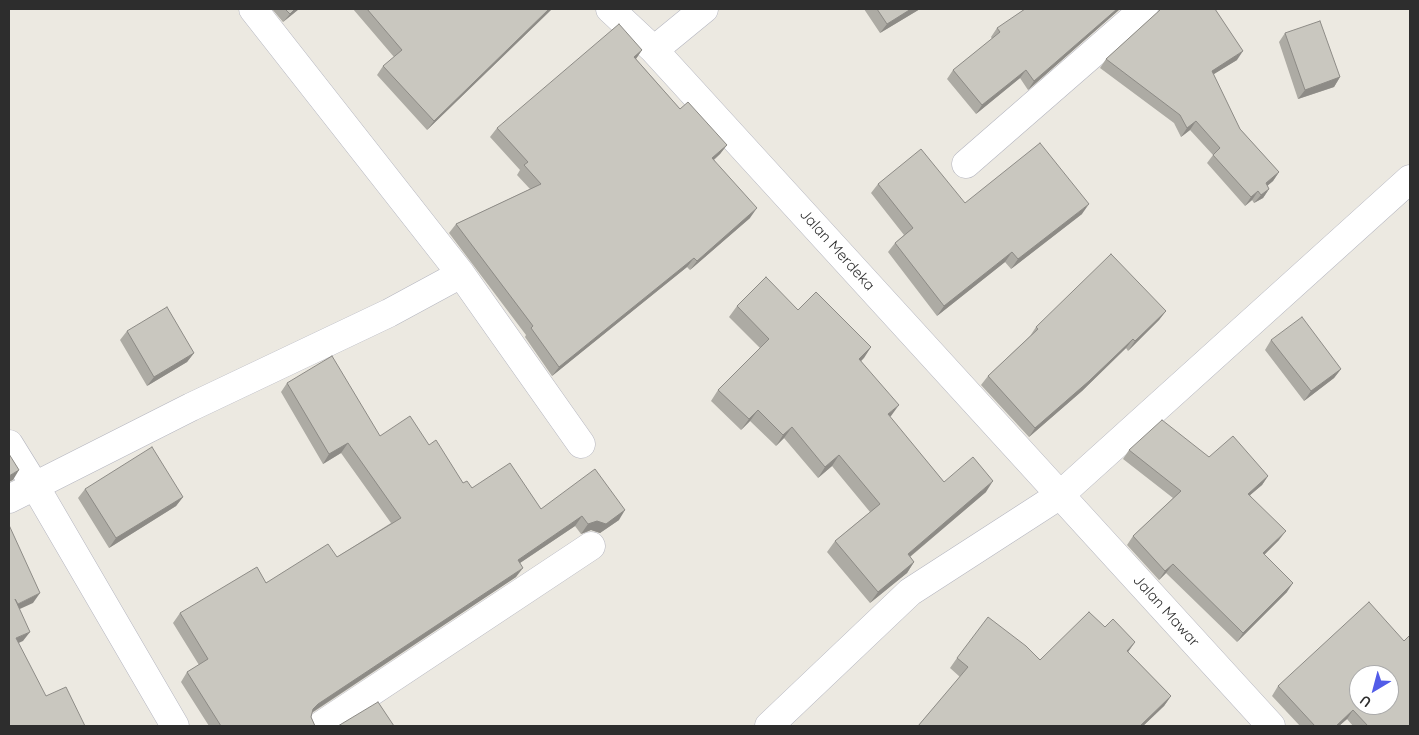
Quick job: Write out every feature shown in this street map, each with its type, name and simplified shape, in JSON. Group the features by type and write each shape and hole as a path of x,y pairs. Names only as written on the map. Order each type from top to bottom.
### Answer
{"street":[{"path":"253,9 461,274 581,444"},
{"name":"Jalan Merdeka","path":"610,9 654,50 1060,495"},
{"path":"654,50 704,9"},
{"path":"966,164 1144,9"},
{"path":"779,723 910,592 1060,495 1410,179"},
{"path":"9,499 191,407 389,313 461,274"},
{"path":"9,444 174,726"},
{"name":"Jalan Mawar","path":"1060,495 1271,726"},
{"path":"320,726 591,546"}],"building":[{"path":"285,9 295,9 290,14"},
{"path":"367,9 549,9 434,121 383,66 402,50"},
{"path":"877,9 911,9 887,24"},
{"path":"1025,9 1117,9 1034,81 1026,70 982,105 953,70 1000,32 997,28"},
{"path":"1161,9 1215,9 1243,51 1212,71 1240,129 1279,172 1266,183 1269,189 1261,195 1258,191 1251,197 1213,155 1220,148 1196,121 1187,128 1180,115 1106,59"},
{"path":"1320,21 1340,77 1305,90 1285,33"},
{"path":"619,24 642,50 634,57 680,109 688,102 727,145 712,158 757,208 697,261 694,258 559,367 531,328 533,326 456,224 541,184 524,165 528,162 497,128"},
{"path":"1040,143 1089,204 1018,259 1012,252 944,306 895,243 913,228 878,184 921,149 965,203"},
{"path":"1111,254 1166,311 1135,341 1133,339 1089,381 1035,428 988,376 1038,329 1036,327"},
{"path":"766,277 798,310 816,292 871,347 859,359 899,405 888,414 944,482 973,457 993,481 908,554 914,562 878,592 835,541 880,504 839,455 825,467 792,427 783,435 758,410 749,419 718,390 769,339 737,306"},
{"path":"167,307 194,353 154,377 127,331"},
{"path":"1302,317 1341,369 1311,391 1271,340"},
{"path":"332,356 380,436 410,416 429,445 436,440 463,483 467,481 472,488 510,463 541,509 595,469 625,510 606,524 597,521 588,524 582,516 518,560 523,568 318,704 313,709 311,717 315,726 221,726 187,672 208,659 180,613 257,567 266,583 328,544 337,557 401,518 348,443 329,454 287,383"},
{"path":"1162,420 1209,457 1233,436 1268,476 1248,494 1286,531 1263,553 1293,583 1243,633 1173,564 1165,571 1133,536 1181,491 1129,450"},
{"path":"152,447 183,497 116,538 85,489"},
{"path":"9,454 19,470 9,476"},
{"path":"9,525 40,593 18,604 15,599 30,632 16,638 46,696 66,687 85,726 9,726"},
{"path":"1369,602 1404,641 1410,635 1410,726 1368,726 1358,715 1399,715 1399,665 1349,665 1349,714 1336,726 1315,726 1278,686"},
{"path":"1089,612 1105,627 1113,619 1135,642 1127,651 1171,696 1140,726 918,726 968,667 957,658 988,617 1026,646 1040,660"},
{"path":"378,702 394,726 338,726"}]}
